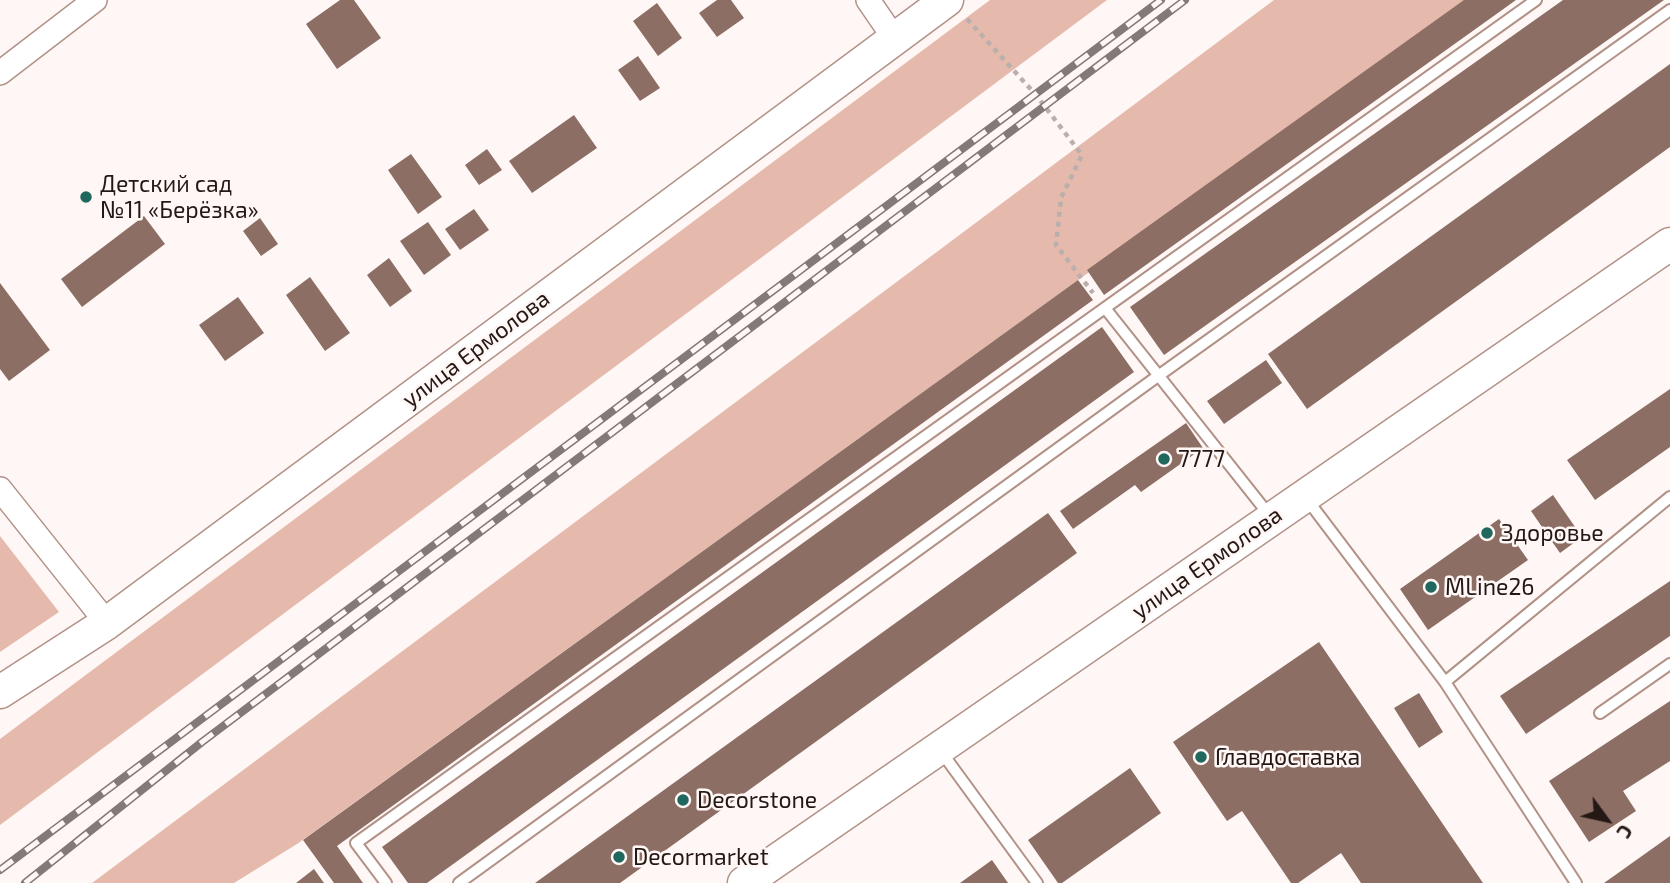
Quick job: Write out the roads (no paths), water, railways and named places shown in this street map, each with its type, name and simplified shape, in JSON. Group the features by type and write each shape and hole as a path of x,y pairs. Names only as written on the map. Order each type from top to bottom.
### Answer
{"street":[{"path":"0,73 95,0"},
{"path":"868,0 894,38"},
{"name":"улица Ермолова","path":"0,692 107,623 894,38 953,5"},
{"name":"улица Ермолова","path":"744,883 1670,244"},
{"path":"0,489 107,623"}],"lane":[{"path":"386,883 356,842 1536,0"},
{"path":"458,883 1158,376 1670,10"},
{"path":"1105,308 1271,519"},
{"path":"1305,495 1445,682 1576,883"},
{"path":"1445,682 1670,497"},
{"path":"1600,713 1670,664"},
{"path":"939,748 1037,883"}],"railway":[{"path":"0,870 1161,0"},
{"path":"25,883 202,742 1185,0"}],"place":[{"name":"Детский сад №11 «Берёзка»","path":"86,197"},
{"name":"7777","path":"1164,459"},
{"name":"Здоровье","path":"1487,533"},
{"name":"MLine26","path":"1431,587"},
{"name":"Главдоставка","path":"1201,757"},
{"name":"Decorstone","path":"683,800"},
{"name":"Decormarket","path":"619,857"}]}
